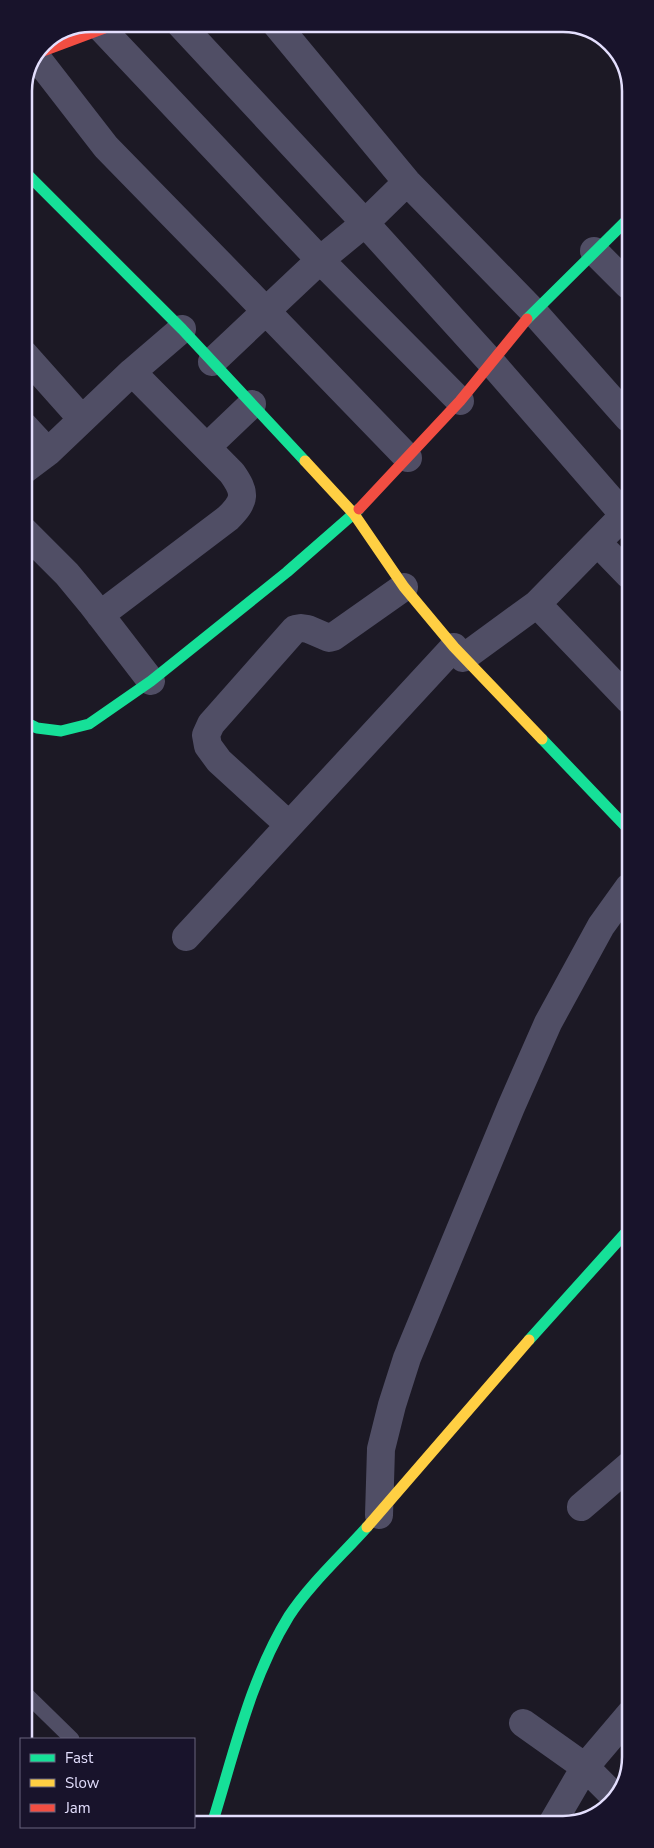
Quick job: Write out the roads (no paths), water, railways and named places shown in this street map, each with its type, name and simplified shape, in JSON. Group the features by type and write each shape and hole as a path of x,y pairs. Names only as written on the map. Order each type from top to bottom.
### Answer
{"street":[{"path":"55,45 89,33"},
{"path":"115,33 320,260 460,401"},
{"path":"188,33 365,223 622,509"},
{"path":"283,33 407,182 534,311 622,411"},
{"path":"47,53 106,147 408,458"},
{"path":"32,179 182,329 354,514 404,586 459,653 622,823"},
{"path":"212,362 320,260 365,223 407,182"},
{"path":"32,726 37,728 61,731 89,724 151,681 287,572 354,514 460,401 534,311 622,225"},
{"path":"594,251 622,279"},
{"path":"32,464 48,452 132,372 182,329"},
{"path":"32,363 82,418"},
{"path":"100,615 228,518 238,508 242,498 242,487 232,473 132,372"},
{"path":"207,447 252,404"},
{"path":"32,435 48,452"},
{"path":"186,936 289,825 459,653 537,604 622,517"},
{"path":"32,539 67,574 151,681"},
{"path":"598,543 622,567"},
{"path":"289,825 220,761 208,746 206,735 211,724 295,629 301,628 329,638 333,637 404,586"},
{"path":"537,604 622,693"},
{"path":"379,1514 381,1449 392,1404 407,1358 511,1107 548,1023 601,926 622,897"},
{"path":"215,1815 257,1680 272,1647 290,1615 320,1578 379,1514 533,1336 622,1240"},
{"path":"581,1507 622,1471"},
{"path":"523,1723 585,1767 609,1791"},
{"path":"556,1816 585,1767 622,1723"}],"lane":[{"path":"32,1700 71,1738"}]}
